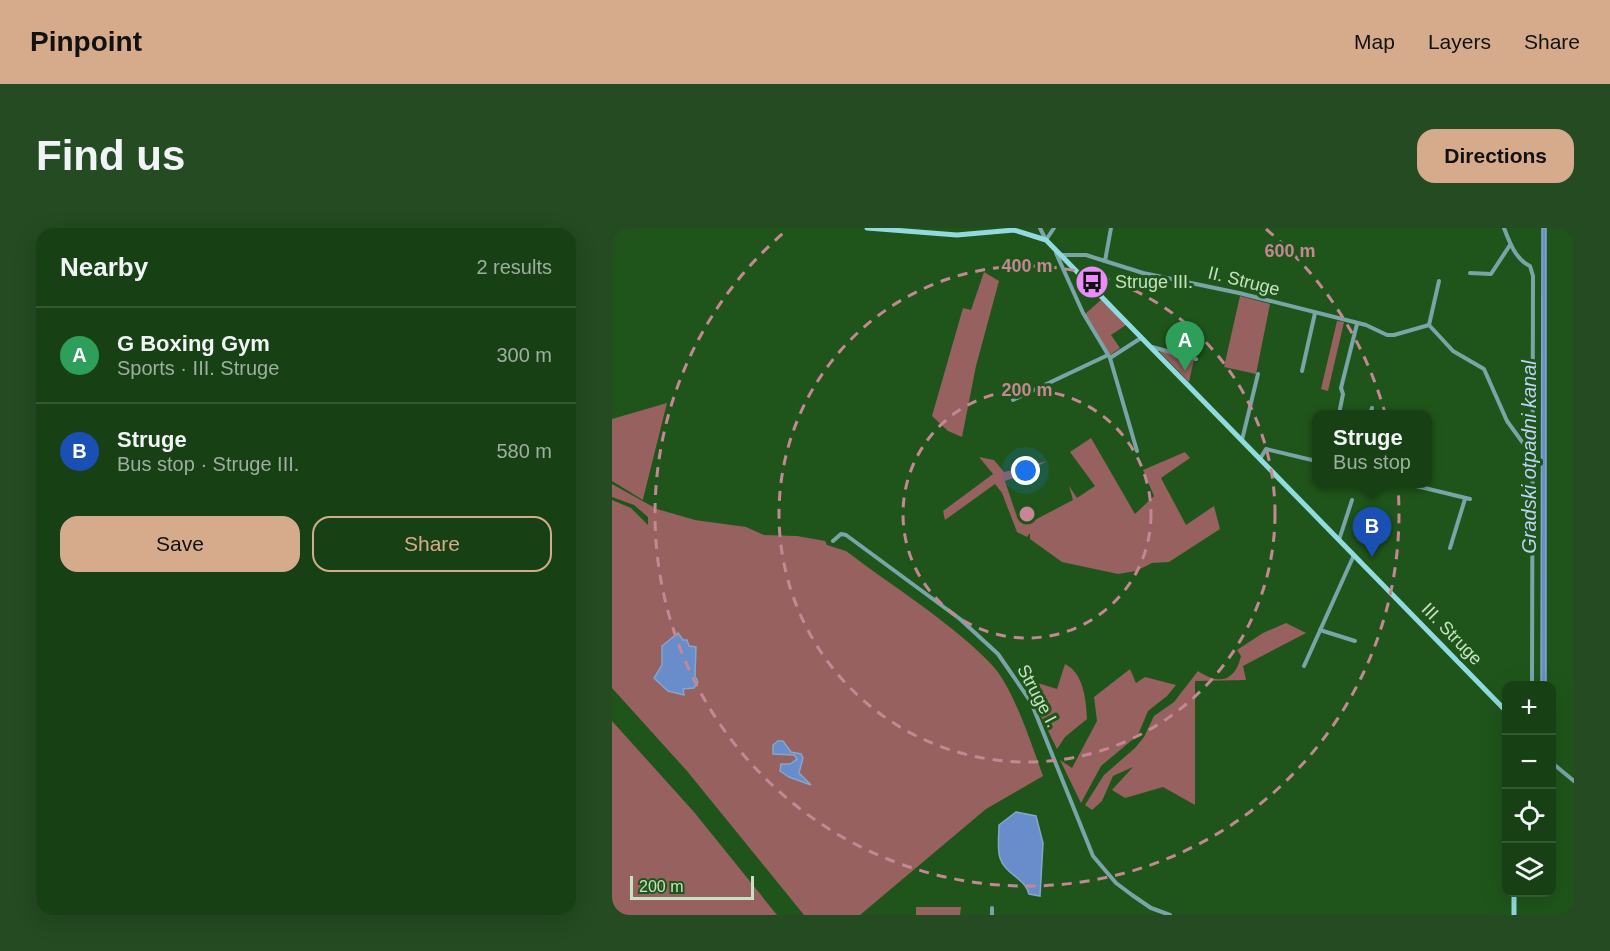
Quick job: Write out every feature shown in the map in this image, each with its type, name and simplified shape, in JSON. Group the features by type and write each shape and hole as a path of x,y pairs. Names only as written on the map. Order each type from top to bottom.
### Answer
{"street":[{"path":"867,228 957,235 1014,230 1046,240"},
{"path":"1040,228 1046,240 1354,555 1304,666"},
{"path":"1046,240 1054,228"},
{"path":"1105,261 1112,228"},
{"path":"1504,228 1510,245 1530,266 1533,276 1532,681"},
{"path":"1470,273 1491,274 1510,245"},
{"path":"1054,247 1083,313 1109,357 1137,451"},
{"name":"II. Struge","path":"1061,255 1086,255 1143,273 1239,293 1394,335 1429,325"},
{"path":"1439,281 1429,325 1453,351 1484,369 1507,421 1531,454"},
{"path":"1302,371 1315,313"},
{"path":"1340,410 1343,394 1341,388 1357,324"},
{"path":"1013,400 1109,357 1142,337"},
{"path":"1151,347 1196,359"},
{"path":"1242,440 1258,375"},
{"path":"1522,440 1531,434"},
{"path":"1260,459 1266,449 1312,460"},
{"path":"1427,488 1468,499 1450,548"},
{"path":"1338,540 1352,500"},
{"name":"Struge I.","path":"833,541 841,534 846,535 960,619 998,654 1031,702 1093,856 1116,882 1132,895 1151,909 1170,915"},
{"name":"III. Struge","path":"1354,555 1502,707"},
{"path":"1320,630 1356,641"},
{"path":"1556,766 1574,781"},
{"path":"1514,897 1514,915"},
{"path":"992,908 992,915"}],"shaded area":[{"path":"984,272 999,281 976,366 962,437 948,431 932,416 963,308 971,310"},
{"path":"1240,296 1270,304 1256,374 1224,367"},
{"path":"1102,299 1126,325 1111,335 1120,348 1110,355 1085,314"},
{"path":"1337,321 1344,322 1328,391 1321,389"},
{"path":"1161,350 1194,359 1189,382 1160,352"},
{"path":"667,403 643,500 612,481 612,419"},
{"path":"1091,438 1135,514 1154,496 1143,470 1185,452 1190,458 1161,478 1186,525 1214,506 1220,529 1169,562 1152,563 1136,571 1118,574 1062,562 1030,539 1030,533 1027,537 1017,532 1002,493 995,484 945,520 943,511 993,474 979,457 994,460 1004,472 1047,461 1022,475 1005,481 1016,514 1027,524 1073,500 1069,486 1077,498 1095,486 1070,452"},
{"path":"612,484 657,509 695,520 746,527 764,535 797,536 825,541 827,545 846,551 940,619 991,664 1014,701 1043,776 986,809 860,915 804,915 687,771 612,688 612,500 631,508 648,525 648,517 634,505 612,497"},
{"path":"1286,623 1306,633 1243,666 1246,680 1195,681 1195,805 1163,787 1125,798 1112,790 1133,767 1113,776 1102,801 1092,810 1085,805 1104,775 1135,748 1144,737 1154,716 1174,702 1198,671 1219,679 1230,676 1235,671 1241,656 1237,650 1263,633"},
{"path":"1065,664 1076,674 1083,688 1087,719 1065,737 1057,749 1022,678 1057,689"},
{"path":"1130,669 1136,683 1145,677 1176,685 1167,696 1148,711 1138,735 1101,766 1081,803 1060,760 1072,768 1097,721 1094,697"},
{"path":"612,721 694,812 777,915 612,915"},
{"path":"916,907 961,907 960,915 916,915"}],"water":[{"path":"1542,228 1546,228 1546,681 1541,681"},
{"path":"678,633 683,640 687,640 689,646 696,647 695,676 698,682 694,688 683,689 684,695 668,691 654,678 662,665 662,646"},
{"path":"778,741 783,741 791,752 801,754 803,758 799,773 811,785 780,771 781,764 790,764 797,759 794,755 773,754 773,745"},
{"path":"1016,812 1036,816 1043,843 1040,896 1029,894 1024,884 1006,868 1000,858 999,825"}],"place":[{"name":"Struge III.","path":"1092,282"},
{"name":"G Boxing Gym","path":"1185,371"},
{"name":"Struge","path":"1372,557"}],"water label":[{"name":"Gradski otpadni kanal","path":"1529,457"}]}
